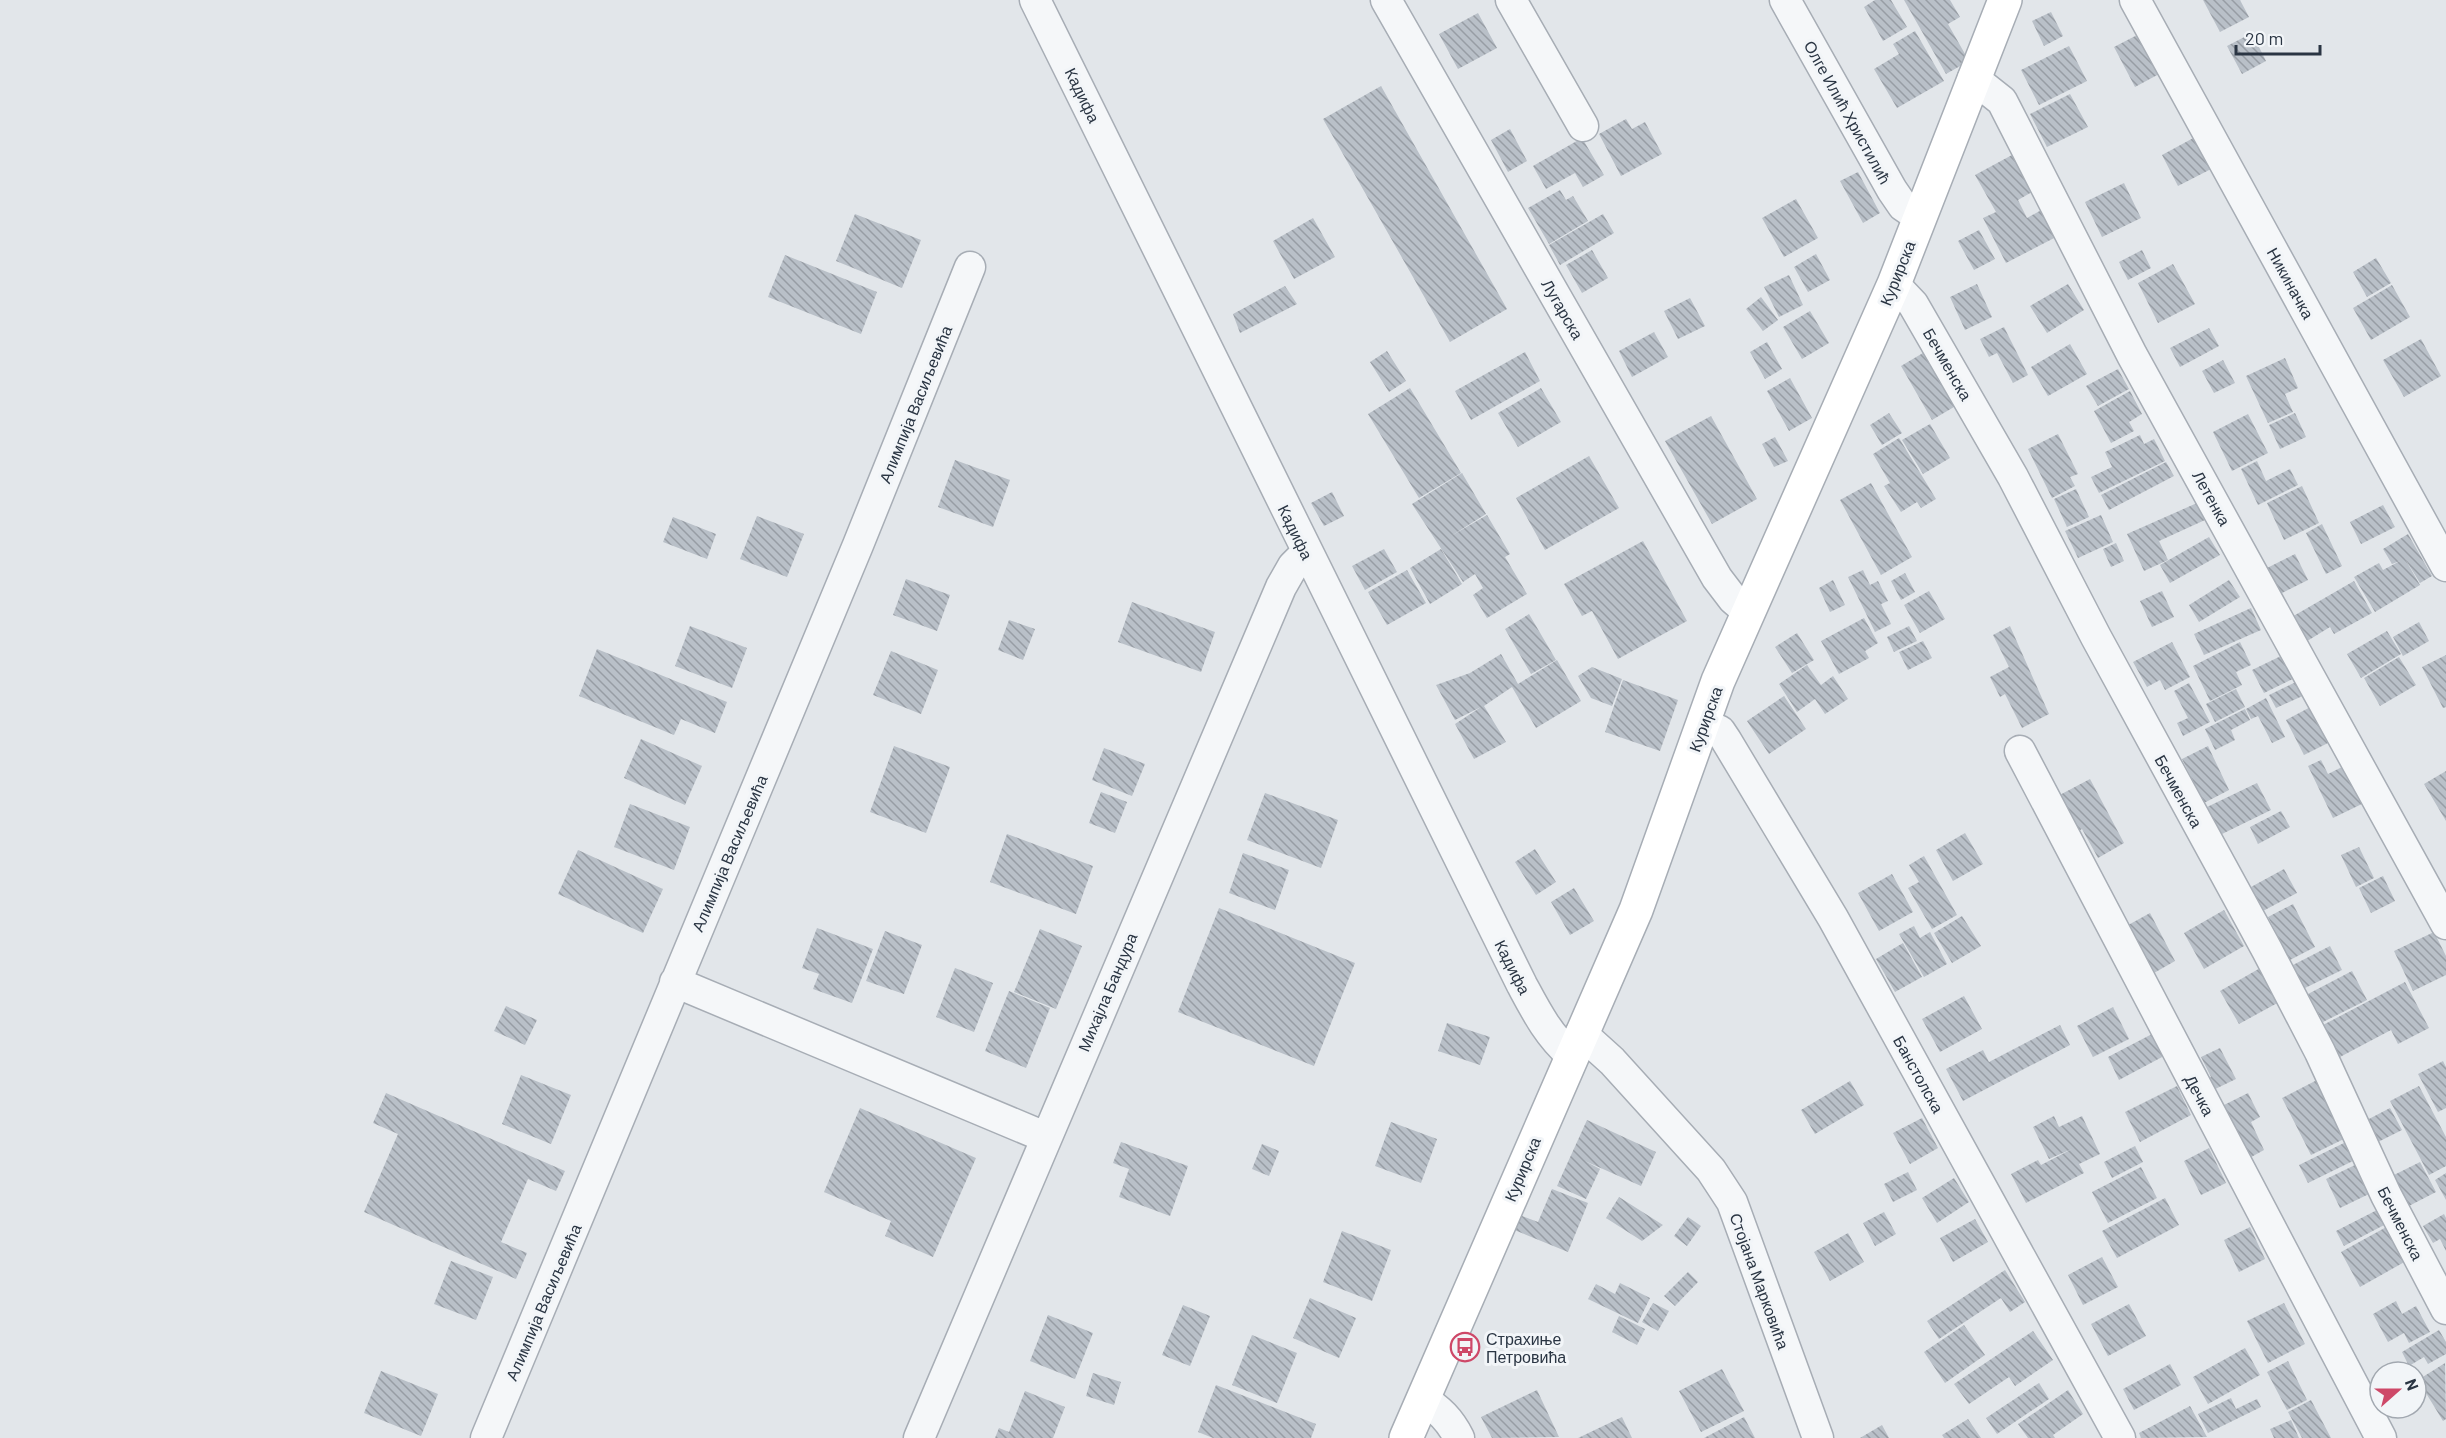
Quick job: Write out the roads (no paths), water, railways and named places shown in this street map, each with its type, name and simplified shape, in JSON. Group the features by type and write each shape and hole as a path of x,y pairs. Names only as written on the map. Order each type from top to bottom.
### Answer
{"street":[{"name":"Кадифа","path":"1035,0 1306,553 1542,1024 1555,1041 1576,1044"},
{"name":"Лугарска","path":"1386,0 1717,578 1733,599 1748,612"},
{"path":"1512,0 1583,126"},
{"name":"Олге Илић Христилић","path":"1785,0 1892,190 1903,206 1919,217"},
{"name":"Курирска","path":"1406,1438 1650,874 1703,723 1748,612 1894,284 2005,0"},
{"name":"Никиначка","path":"2135,0 2446,566"},
{"name":"Летенка","path":"1973,78 2002,100 2132,355 2446,924"},
{"name":"Алимпија Васиљевића","path":"486,1438 858,545 970,267"},
{"name":"Бечменска","path":"1894,284 1913,304 2013,477 2096,637 2298,1008 2386,1195 2446,1309"},
{"name":"Михајла Бандура","path":"919,1438 1045,1137 1281,587 1293,566 1306,553"},
{"name":"Банстолска","path":"1703,723 1720,731 1726,740 1833,918 2120,1438"},
{"name":"Дечка","path":"2020,752 2381,1438"},
{"path":"675,982 1045,1137"},
{"name":"Стојана Марковића","path":"1576,1044 1611,1061 1711,1170 1732,1202 1818,1438"},
{"path":"1422,1399 1437,1408 1453,1425 1459,1438"}],"place":[{"name":"Страхиње Петровића","path":"1465,1347"}]}
